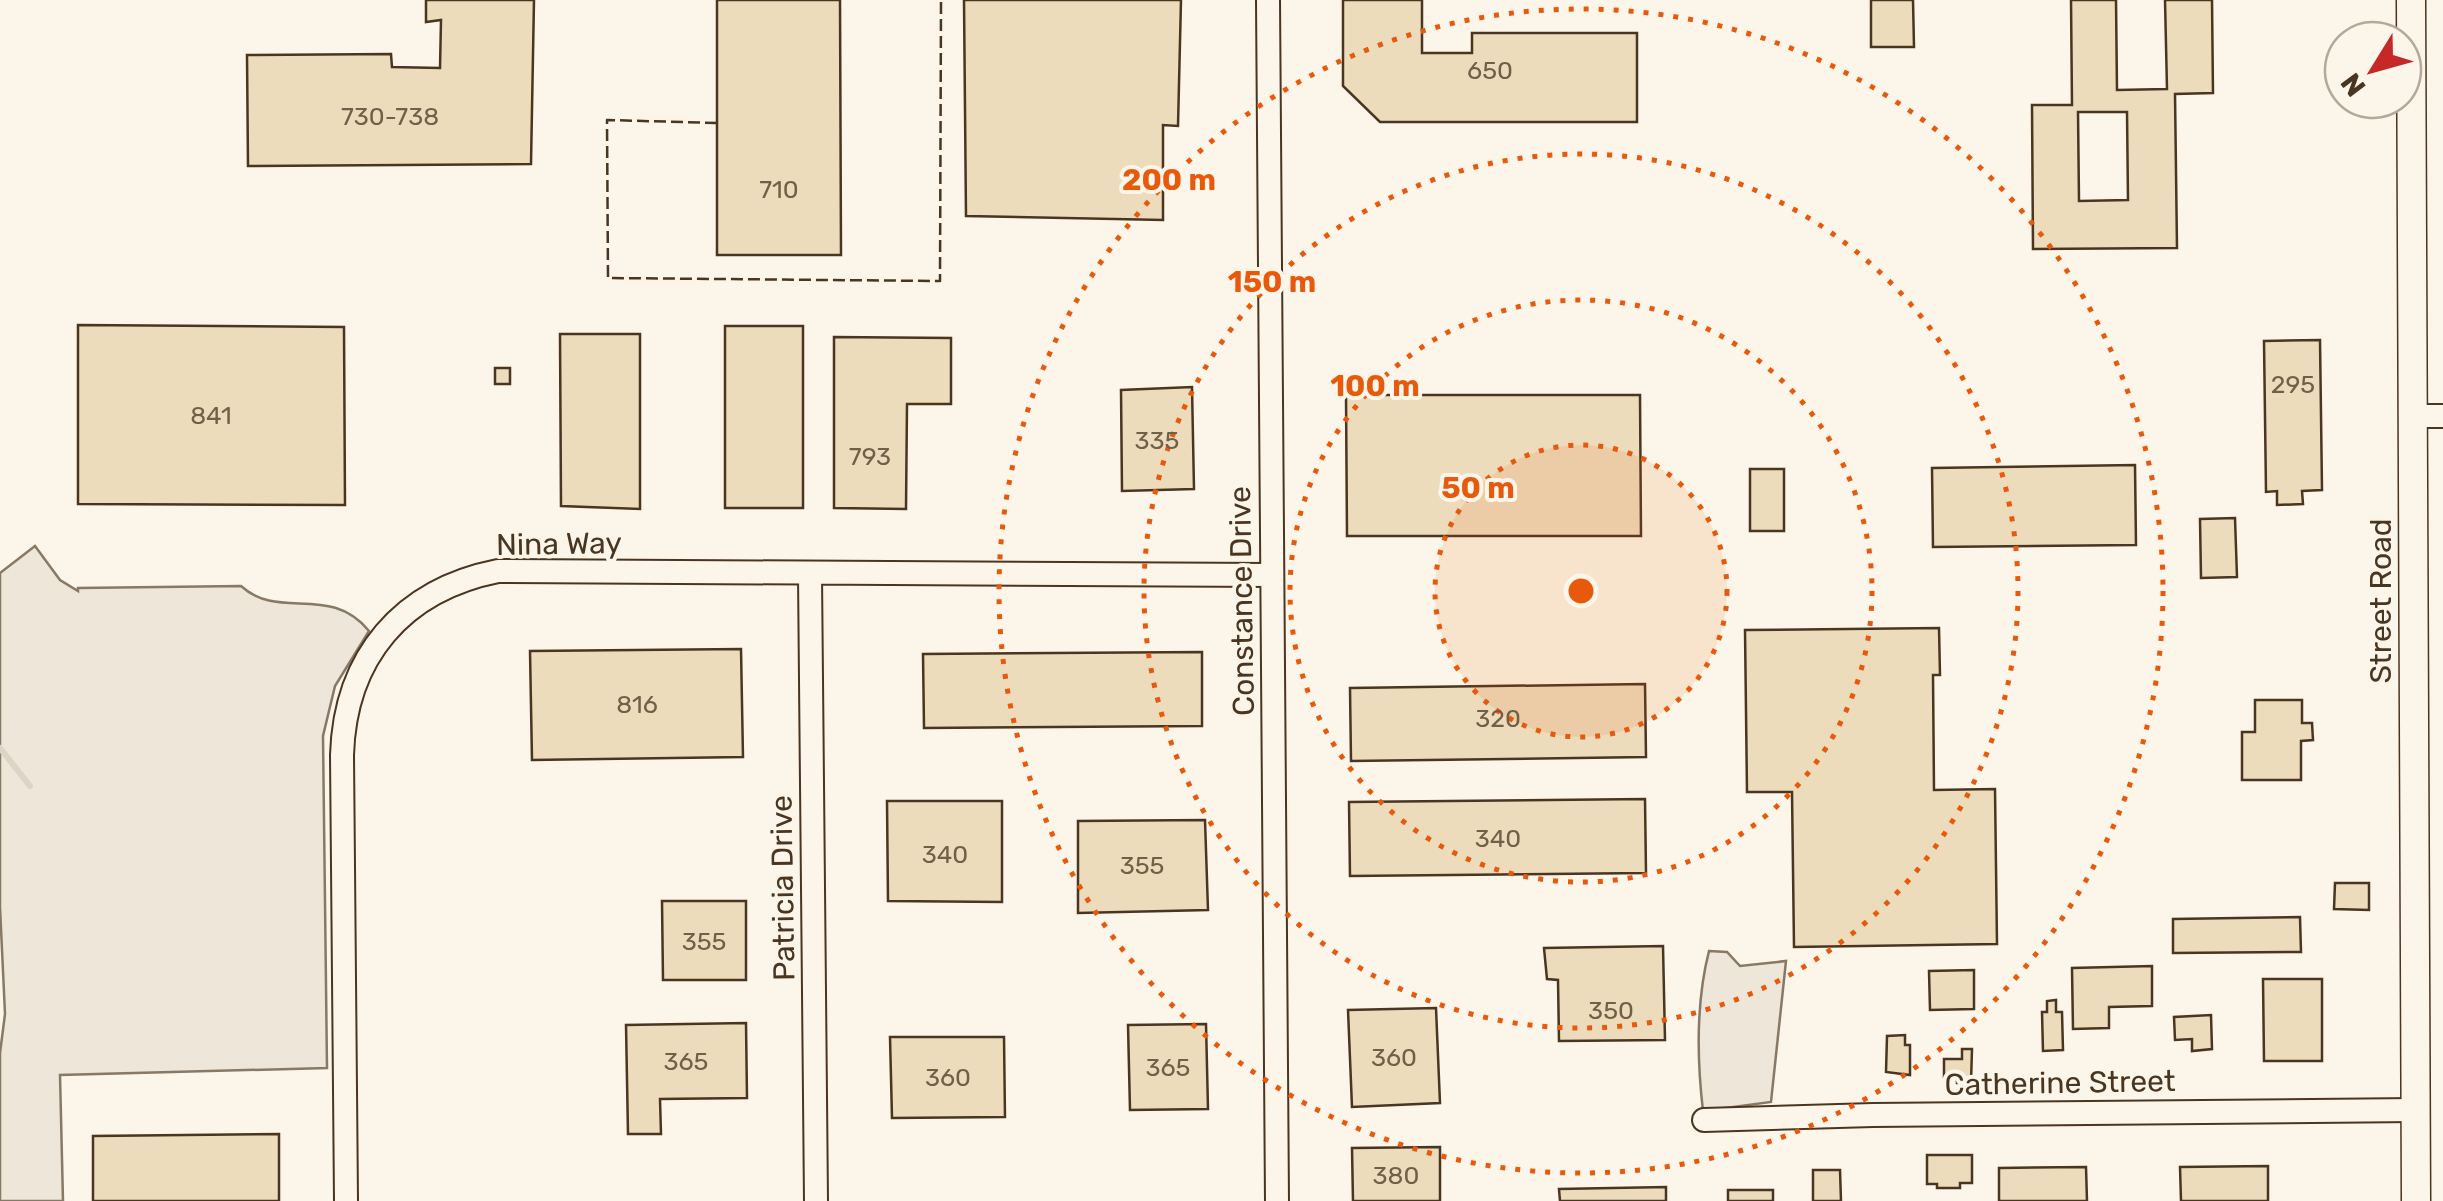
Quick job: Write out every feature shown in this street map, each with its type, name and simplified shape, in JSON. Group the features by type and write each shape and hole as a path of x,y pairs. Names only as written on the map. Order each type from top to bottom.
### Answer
{"main road":[{"name":"Street Road","path":"2410,0 2416,1201"}],"street":[{"name":"Constance Drive","path":"1268,0 1278,1201"},
{"path":"2412,416 2443,416"},
{"name":"Nina Way","path":"346,1201 343,729 352,688 379,641 396,621 429,595 473,576 498,572 1271,575"},
{"name":"Patricia Drive","path":"810,575 816,1201"},
{"name":"Catherine Street","path":"1704,1120 2416,1110"}],"shaded area":[{"path":"35,546 60,580 78,591 241,586 272,601 338,609 369,631 335,686 323,736 327,1068 60,1075 63,1201 0,1201 0,1053 5,1014 0,907 0,573"},
{"path":"1709,951 1727,952 1740,966 1786,961 1771,1102 1703,1111 1699,1031"}],"building":[{"path":"426,0 534,0 531,164 248,166 247,55 391,54 392,67 440,68 441,20 426,22"},
{"path":"717,0 840,0 841,255 717,255"},
{"path":"964,0 1181,0 1178,126 1163,125 1163,220 966,216"},
{"path":"1343,0 1422,0 1422,53 1472,53 1472,33 1637,33 1637,122 1380,122 1343,86"},
{"path":"1871,0 1913,0 1914,47 1871,47"},
{"path":"2071,0 2116,0 2117,90 2167,89 2165,0 2212,0 2213,93 2175,94 2177,248 2033,249 2032,105 2072,105","holes":["2078,112 2127,112 2128,200 2079,201"]},
{"path":"78,325 344,327 345,505 78,504"},
{"path":"725,326 803,326 803,508 725,508"},
{"path":"560,334 640,334 640,509 561,506"},
{"path":"834,337 951,338 951,404 907,404 906,509 834,508"},
{"path":"2320,340 2322,490 2302,491 2303,504 2277,505 2277,491 2266,492 2264,341"},
{"path":"495,368 510,368 510,384 495,384"},
{"path":"1192,387 1194,489 1122,491 1121,390"},
{"path":"1346,395 1640,395 1641,536 1347,536"},
{"path":"2135,465 2136,545 1933,547 1932,468"},
{"path":"1750,469 1784,469 1784,531 1750,531"},
{"path":"2235,518 2237,577 2201,578 2200,519"},
{"path":"1939,628 1940,675 1933,675 1934,790 1995,789 1997,944 1794,947 1792,792 1747,792 1745,630"},
{"path":"741,649 743,757 532,760 530,651"},
{"path":"1202,652 1202,726 924,728 923,654"},
{"path":"1645,684 1646,757 1351,761 1350,688"},
{"path":"2255,700 2302,700 2302,723 2312,723 2313,740 2301,741 2301,780 2242,780 2242,732 2255,732"},
{"path":"1645,799 1646,873 1350,876 1349,802"},
{"path":"887,801 1002,801 1002,902 888,901"},
{"path":"1205,820 1208,910 1078,913 1078,821"},
{"path":"2335,883 2369,883 2369,910 2334,909"},
{"path":"662,901 746,901 746,980 663,980"},
{"path":"2300,917 2301,952 2173,953 2173,919"},
{"path":"1663,946 1665,1040 1559,1041 1558,980 1547,979 1544,948"},
{"path":"2152,966 2152,1006 2109,1007 2109,1028 2073,1029 2072,968"},
{"path":"1974,970 1974,1009 1930,1010 1929,971"},
{"path":"2263,979 2322,979 2322,1061 2264,1061"},
{"path":"2056,1000 2056,1012 2062,1012 2063,1050 2043,1051 2042,1012 2047,1012 2047,1001"},
{"path":"1436,1008 1440,1103 1352,1107 1348,1010"},
{"path":"2211,1015 2212,1049 2192,1051 2192,1039 2175,1040 2174,1017"},
{"path":"746,1023 747,1098 660,1099 661,1134 628,1134 626,1025"},
{"path":"1206,1024 1208,1109 1130,1110 1128,1025"},
{"path":"1905,1035 1905,1045 1910,1045 1910,1075 1886,1072 1887,1036"},
{"path":"890,1037 1004,1037 1005,1117 892,1118"},
{"path":"1962,1049 1972,1049 1971,1083 1957,1083 1957,1077 1944,1077 1944,1059 1962,1059"},
{"path":"279,1134 279,1201 93,1201 93,1136"},
{"path":"1440,1147 1440,1201 1353,1201 1352,1148"},
{"path":"1927,1155 1972,1155 1972,1183 1960,1183 1960,1188 1927,1184"},
{"path":"2268,1166 2268,1201 2181,1201 2180,1167"},
{"path":"2086,1167 2087,1201 1999,1201 1999,1168"},
{"path":"1813,1170 1840,1170 1841,1201 1813,1201"},
{"path":"1666,1187 1666,1201 1560,1201 1559,1189"},
{"path":"1728,1190 1773,1190 1773,1201 1728,1201"}],"waterway":[{"path":"0,748 30,786"}],"fence":[{"path":"717,123 607,120 608,278 940,281 941,0"}]}
